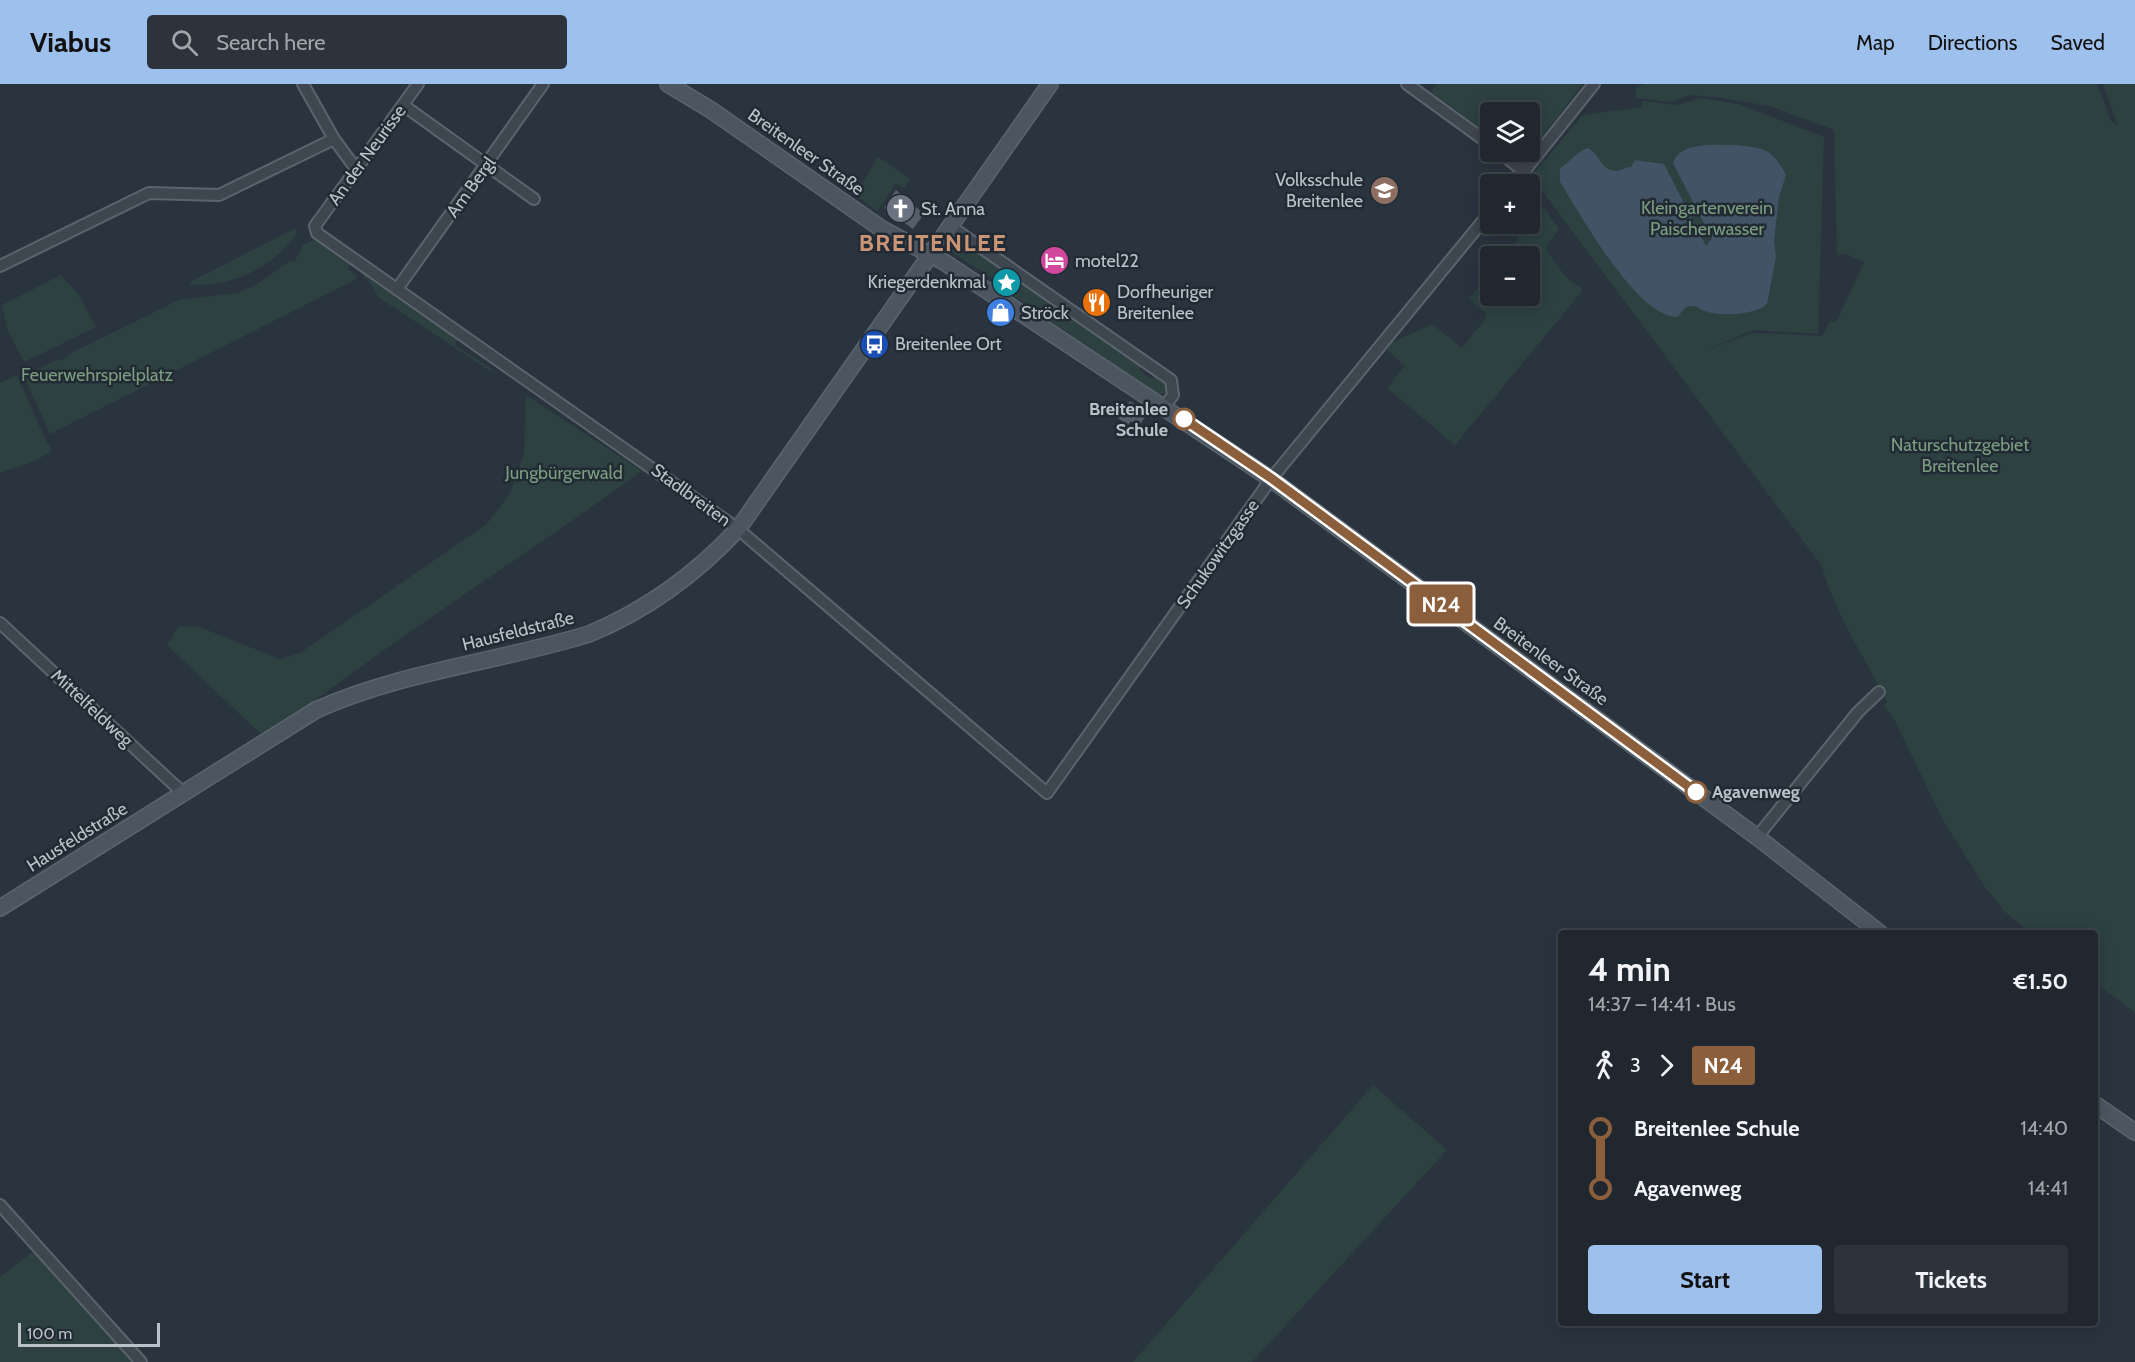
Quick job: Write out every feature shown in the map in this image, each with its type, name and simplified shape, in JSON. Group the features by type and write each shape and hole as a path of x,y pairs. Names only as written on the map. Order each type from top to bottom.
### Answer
{"main road":[{"name":"Breitenleer Straße","path":"668,84 711,110 882,229 931,254 1165,406 1271,478 1757,837 1876,930"},
{"name":"Hausfeldstraße","path":"0,908 316,710 354,693 393,681 560,643 613,624 677,586 710,559 738,529 1050,84"},
{"path":"2098,1106 2135,1131"}],"street":[{"path":"303,84 334,139 356,169"},
{"name":"An der Neurisse","path":"315,226 418,84"},
{"name":"Am Bergl","path":"397,289 543,84"},
{"path":"1407,84 1480,137"},
{"path":"1512,162 1524,172 1598,85"},
{"path":"402,105 534,199"},
{"path":"0,266 149,193 219,195 334,139"},
{"name":"Schukowitzgasse","path":"1047,794 1271,478 1480,225"},
{"name":"Stadlbreiten","path":"315,226 317,233 738,529 1047,794"},
{"path":"950,226 1171,380 1173,395 1165,406"},
{"name":"Mittelfeldweg","path":"0,623 183,793"},
{"path":"1757,837 1858,712 1879,692"},
{"path":"0,1204 141,1362"}],"green space":[{"path":"1437,84 1582,84 1540,139 1540,102 1480,102 1480,128 1431,92"},
{"name":"Naturschutzgebiet Breitenlee","path":"1644,84 2097,84 2111,121 2118,126 2103,84 2135,84 2135,1013 2098,985 2098,930 2027,930 2004,911 1985,887 1944,822 1893,717 1883,705 1887,702 1842,619 1822,566 1540,188 1540,174 1533,174 1583,115 1642,107 1642,101 1677,105 1701,98 1739,104 1824,137 1818,334 1754,330 1705,350 1753,333 1823,336 1830,321 1836,322 1864,263 1847,254 1837,255 1834,130 1770,106 1716,97 1689,95 1673,102 1636,98 1636,88"},
{"path":"878,157 910,179 904,188 896,184 877,211 855,195"},
{"path":"1544,208 1559,229 1545,248 1565,276 1583,290 1455,445 1387,388 1405,366 1387,350 1393,342 1432,324 1462,348 1486,318 1486,313 1469,299 1480,286 1480,306 1540,306 1540,246 1512,246 1522,234 1540,234 1540,213"},
{"path":"294,229 298,232 288,245 265,265 238,278 191,285 190,282"},
{"name":"Feuerwehrspielplatz","path":"316,239 351,263 347,269 357,275 355,280 50,434 24,376 59,359 61,361 69,354 179,300 237,293 256,285 291,260 295,261 303,245"},
{"path":"955,242 965,245 966,243 1002,268 995,280 953,253 951,247"},
{"path":"363,271 458,338 455,345 491,368 490,371 378,297 367,278 364,278"},
{"path":"1007,271 1141,366 1139,370 1152,379 1154,376 1165,384 1167,393 1159,394 998,285 1001,282 1008,286 1011,281 1004,275"},
{"path":"61,275 78,294 96,327 24,362 7,329 2,305"},
{"path":"17,375 52,451 33,462 0,473 0,383"},
{"name":"Jungbürgerwald","path":"526,395 642,471 397,641 316,700 307,710 264,737 167,645 178,627 197,626 280,659 300,653 487,524 511,492 524,453"},
{"path":"1373,1085 1447,1150 1252,1362 1133,1362"},
{"path":"35,1250 134,1362 0,1362 0,1277"}],"water":[{"path":"1737,145 1767,151 1786,175 1779,197 1774,242 1776,257 1767,304 1762,308 1739,314 1714,313 1693,306 1686,308 1677,317 1661,312 1644,300 1611,262 1560,182 1560,169 1587,148 1592,150 1603,165 1611,170 1617,171 1631,167 1635,160 1664,164 1706,246 1712,239 1673,163 1683,151 1691,148"}],"building":[{"name":"St. Anna","path":"896,190 924,214 913,229 884,208"},
{"path":"1130,401 1148,413 1138,427 1131,421 1128,425 1118,418"}],"bus line":[{"name":"N24","path":"1184,419 1271,478 1696,792"}],"place":[{"name":"Volksschule Breitenlee","path":"1384,190"},
{"name":"St. Anna","path":"900,209"},
{"name":"motel22","path":"1054,261"},
{"name":"Kriegerdenkmal","path":"1007,282"},
{"name":"Dorfheuriger Breitenlee","path":"1096,302"},
{"name":"Ströck","path":"1000,313"},
{"name":"Breitenlee Ort","path":"874,344"},
{"name":"Breitenlee Schule","path":"1184,419"},
{"name":"Agavenweg","path":"1696,792"}],"district":[{"name":"BREITENLEE","path":"933,242"}],"park label":[{"name":"Kleingartenverein Paischerwasser","path":"1707,218"}]}
